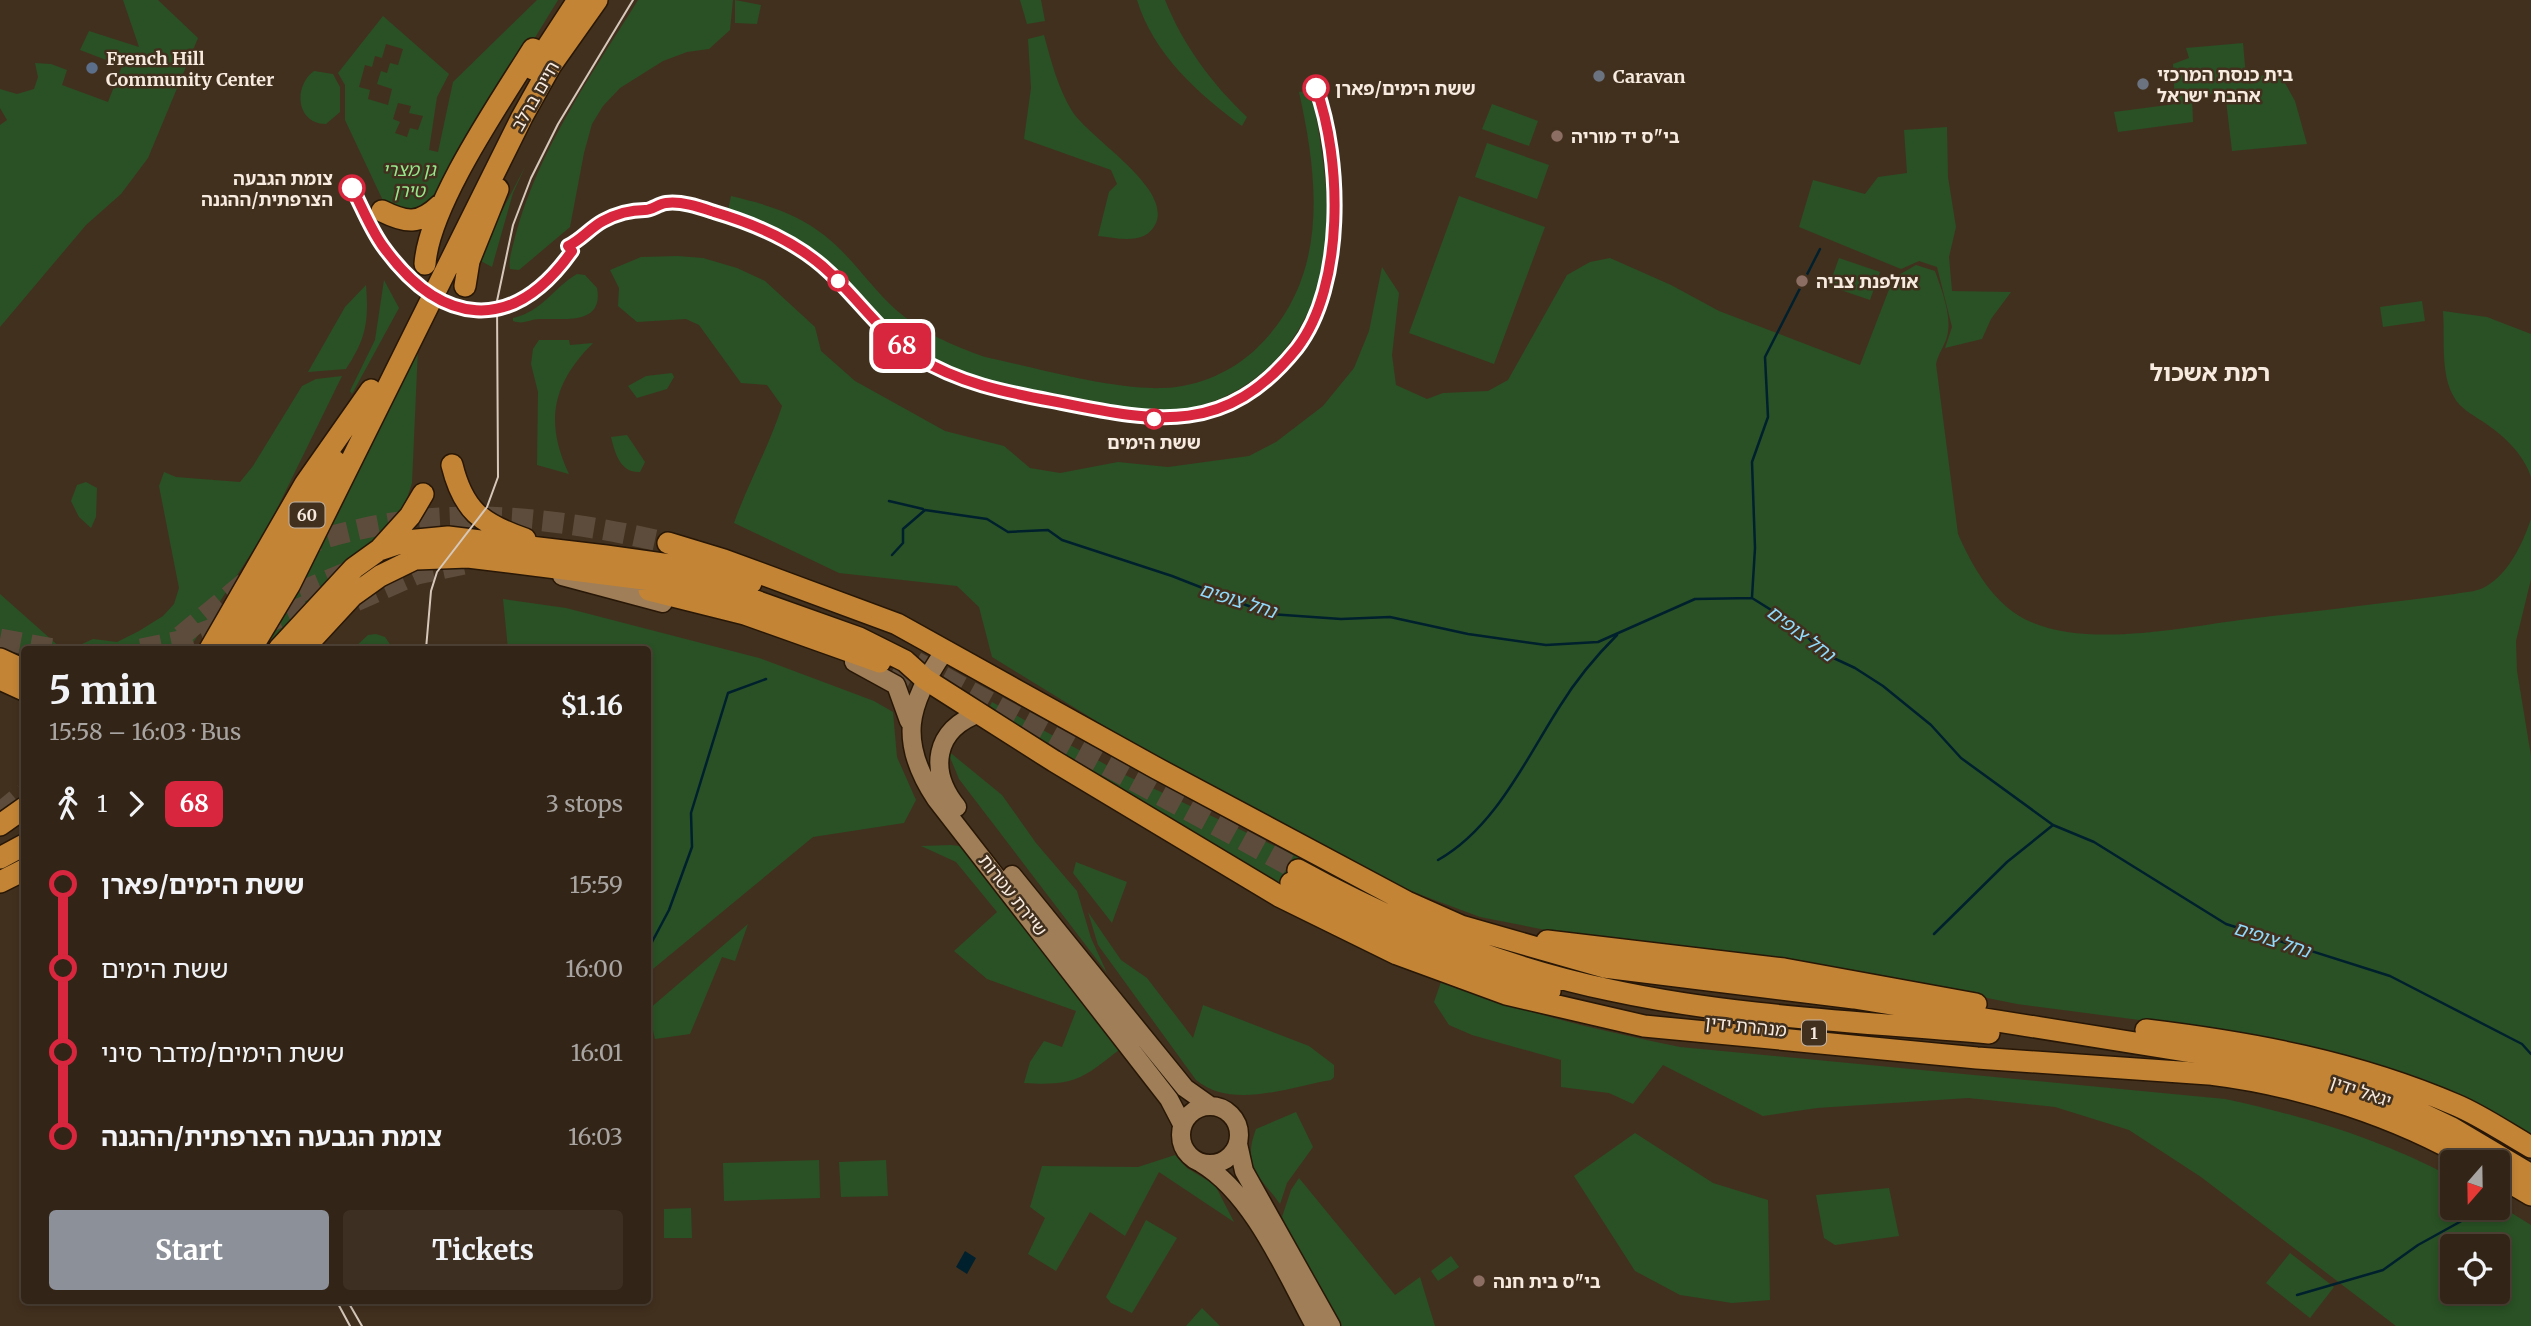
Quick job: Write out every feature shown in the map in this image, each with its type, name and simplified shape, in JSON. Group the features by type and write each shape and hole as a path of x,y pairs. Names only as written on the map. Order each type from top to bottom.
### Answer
{"highway":[{"path":"425,264 431,228 444,201 506,94 567,0"},
{"name":"חיים ברלב","path":"475,194 539,58 578,0"},
{"name":"חיים ברלב","path":"475,194 551,65 597,0"},
{"path":"465,286 469,261 497,191 536,117 610,0"},
{"name":"60","path":"235,646 378,385 475,194"},
{"path":"382,211 414,222 425,218 444,201"},
{"path":"212,646 305,484 378,385"},
{"name":"60","path":"253,646 290,584 378,385"},
{"path":"452,465 461,493 479,517 513,535 570,552"},
{"path":"282,646 339,581 379,550 410,516 423,494"},
{"path":"306,646 352,596 380,576 416,559 448,537"},
{"path":"379,550 406,541 448,537 684,567 745,581 944,652"},
{"path":"668,543 876,616 1407,902 1461,926 1554,955 1604,967 1854,998 2176,1049"},
{"path":"416,559 468,556 651,578 741,596 886,650 905,661 925,679 1279,896 1397,954 1506,994 1586,1015 1664,1028 1977,1058 2223,1075"},
{"path":"649,590 801,632 925,679"},
{"path":"0,659 21,669"},
{"path":"0,679 21,689"},
{"path":"0,825 21,810"},
{"path":"0,838 21,826"},
{"path":"0,858 21,847"},
{"path":"0,882 21,872"},
{"name":"מנהרת ידין","path":"2176,1049 1772,1014 1675,1002 1609,990 1512,964 1465,948 1295,876 1368,923 1460,962 1606,1005 1713,1023 2223,1075"},
{"path":"1407,902 1539,940 1784,968 1988,1006 2229,1040 2308,1056 2346,1065 2458,1106 2531,1147"},
{"name":"יגאל ידין","path":"2176,1049 2279,1066 2371,1093 2452,1128 2531,1174"},
{"name":"יגאל ידין","path":"2223,1075 2274,1086 2362,1112 2448,1150"},
{"path":"2510,1183 2531,1195"}],"main road":[{"path":"504,561 768,631 844,658 882,675 896,685 907,710 911,732"},
{"name":"שיירת עטרות","path":"944,652 925,679 915,702 911,732 918,765 936,799 1169,1099 1182,1124"},
{"name":"שיירת עטרות","path":"980,713 958,723 947,735 940,762 943,787 1185,1088 1209,1105"},
{"path":"1201,1163 1210,1164 1228,1158 1238,1143 1240,1133 1234,1118 1220,1106 1209,1105 1193,1110 1182,1124 1180,1132 1184,1148 1201,1163 1228,1182 1261,1229 1315,1326"},
{"path":"1238,1143 1244,1171 1331,1326"}],"green space":[{"path":"123,0 158,0 198,38 148,158 121,194 86,225 0,327 0,125 7,120 0,108 0,89 17,94 34,89 38,77 35,63 51,64 67,70 62,85 108,102 122,66 80,50 89,31 139,47"},
{"name":"גן מצרי טירן","path":"537,0 558,0 434,203 419,215 386,207 345,120 345,85 338,73 383,16 449,74 437,97 429,150 438,152 453,82","holes":["386,44 403,49 398,65 390,63 387,73 381,71 377,84 392,89 388,105 368,99 370,90 359,87 365,65 372,67 375,56 382,58","398,103 411,106 409,113 423,116 418,130 410,128 407,137 395,133 400,122 393,119"]},
{"path":"638,0 733,0 730,30 709,49 687,52 663,61 620,88 603,106 592,124 584,153 570,227 519,270 510,269 511,253 525,205 551,144"},
{"path":"735,0 761,5 757,24 735,23"},
{"path":"1020,0 1041,0 1045,21 1027,24"},
{"path":"1137,0 1165,0 1180,33 1200,63 1247,117 1242,126 1209,100 1179,71 1154,38"},
{"path":"1044,35 1059,84 1072,111 1141,179 1152,194 1157,209 1156,223 1146,235 1131,239 1098,236 1109,192 1117,184 1111,170 1024,139 1031,88 1028,39"},
{"path":"2243,43 2246,77 2280,74 2295,101 2307,144 2232,151 2225,92 2192,97 2193,122 2118,132 2114,112 2175,104 2173,64 2189,58 2186,48"},
{"path":"314,71 333,74 340,87 340,112 326,124 309,118 301,103 303,86"},
{"path":"1312,90 1323,160 1327,214 1323,265 1315,296 1301,325 1283,351 1261,373 1235,391 1205,404 1172,411 1139,410 1025,388 986,379 949,366 902,337 831,264 808,246 756,219 728,210 731,196 768,206 813,227 834,243 905,317 938,337 973,353 1121,386 1163,388 1189,385 1215,376 1248,356 1281,320 1297,290 1313,227 1314,194 1299,92"},
{"path":"1492,104 1538,121 1529,146 1482,129"},
{"path":"1947,127 1948,177 1956,227 1949,257 1952,291 2011,292 1991,319 1982,339 1945,348 1952,327 1937,267 1919,261 1901,269 1799,227 1813,180 1865,194 1878,177 1907,173 1904,130"},
{"path":"1487,143 1549,165 1537,199 1475,177"},
{"path":"526,165 513,193 492,267 477,259"},
{"path":"1459,196 1545,227 1494,364 1409,333"},
{"path":"641,257 703,258 737,268 765,281 815,327 821,351 855,381 945,431 1004,446 1030,468 1060,473 1118,462 1168,467 1249,456 1276,442 1323,406 1354,368 1369,331 1382,267 1399,293 1392,355 1396,385 1427,399 1443,393 1488,391 1508,380 1567,275 1590,262 1610,258 1671,285 1719,311 1860,365 1888,292 1897,276 1916,265 1935,271 1948,317 1947,336 1936,364 1958,534 1978,573 2007,607 2031,622 2055,630 2082,634 2109,635 2167,630 2477,590 2492,583 2507,567 2524,538 2531,519 2531,579 2516,641 2517,671 2531,756 2531,1138 2456,1093 2359,1059 2254,1035 2017,1004 1818,964 1561,933 1480,917 1400,887 1119,735 992,657 979,607 957,586 839,573 734,523 782,406 767,385 741,383 699,325 686,319 637,322 618,306 619,288 610,270"},
{"path":"1839,258 1880,272 1870,300 1829,286"},
{"path":"577,274 585,275 597,288 598,300 588,314 570,319 513,321 513,318 540,305"},
{"path":"384,280 399,308 352,394 350,391 375,340"},
{"path":"366,285 365,329 346,369 308,372 345,307"},
{"path":"2422,301 2425,321 2383,327 2380,307"},
{"path":"2443,311 2487,317 2531,334 2531,477 2523,460 2511,445 2456,401 2445,367"},
{"path":"539,340 569,340 570,345 593,343 569,373 557,404 557,437 569,474 537,465 538,392 531,364 533,349"},
{"path":"418,348 412,483 398,516 374,542 342,563 269,646 262,646"},
{"path":"672,373 674,377 667,389 637,398 628,386 646,376"},
{"path":"342,376 267,529 191,646 81,646 93,639 117,642 163,616 174,604 179,588 159,486 164,472 176,477 240,482 253,466 302,386 316,379"},
{"path":"627,435 645,462 640,472 623,466 614,449 611,437"},
{"path":"86,482 97,488 96,517 91,528 79,517 71,501 77,485"},
{"path":"0,594 59,646 21,646 21,654 0,643"},
{"path":"503,599 566,608 759,658 874,701 893,712 897,757 916,800 904,823 813,837 651,971 651,646 508,646"},
{"path":"368,635 385,637 391,646 356,646"},
{"path":"992,702 1121,773 1304,860 1284,889 1023,728 990,706"},
{"path":"947,750 1002,795 1036,843 1077,891 1091,938 1107,973 959,779"},
{"path":"921,846 960,846 1119,1050 1095,1068 1066,1082 1024,1083 1030,1062 1044,1041 1062,1047 1076,1011 987,979 954,951 997,912 956,862"},
{"path":"1076,862 1127,882 1112,923 1073,873"},
{"path":"1088,912 1121,960 1147,978 1193,1038 1203,1005 1309,1046 1334,1065 1334,1077 1331,1080 1279,1091 1243,1095 1210,1089 1196,1080 1098,945"},
{"path":"748,924 735,961 722,957 690,1034 655,1039 651,1007"},
{"path":"1442,979 1529,1011 1680,1047 2225,1099 2285,1113 2369,1140 2440,1171 2440,1220 2510,1220 2510,1212 2531,1225 2531,1326 2396,1326 2201,1177 2129,1130 2055,1107 1968,1098 1817,1108 1763,1116 1663,1065 1633,1104 1609,1093 1561,1087 1561,1060 1472,1035 1449,1025 1434,1002"},
{"path":"1296,1112 1313,1147 1287,1183 1280,1204 1255,1170 1251,1153 1252,1142 1256,1129"},
{"path":"1635,1133 1713,1183 1768,1200 1770,1300 1732,1303 1680,1295 1635,1271 1574,1176"},
{"path":"1175,1155 1187,1168 1215,1185 1234,1222 1159,1172 1125,1236 1090,1212 1056,1271 1028,1254 1045,1218 1030,1207 1042,1166 1138,1167"},
{"path":"819,1160 820,1198 724,1201 723,1163"},
{"path":"886,1160 888,1196 841,1197 839,1162"},
{"path":"1299,1178 1395,1295 1420,1277 1435,1326 1334,1326 1282,1217 1291,1190"},
{"path":"1889,1188 1899,1236 1835,1245 1824,1238 1816,1195"},
{"path":"691,1208 692,1238 664,1238 664,1209"},
{"path":"1146,1220 1177,1238 1132,1313 1111,1303 1106,1297"},
{"path":"2290,1253 2334,1287 2310,1318 2266,1283"},
{"path":"1451,1256 1459,1267 1438,1281 1431,1271"},
{"path":"1202,1308 1220,1326 1186,1326"}],"water":[{"path":"965,1251 976,1258 967,1274 956,1267"}],"waterway":[{"path":"1752,597 1755,548 1752,462 1768,417 1765,357 1820,249"},
{"path":"889,501 923,509"},
{"name":"נחל צופים","path":"892,555 903,543 903,529 925,510 987,519 1008,532 1048,530 1062,540 1172,576 1269,614 1341,619 1390,617 1468,634 1546,645 1598,642 1695,599 1752,598 1795,625 1825,654 1855,668 1883,686 1931,725 1961,758 2053,825 2094,842 2226,924 2390,976 2522,1044 2531,1054"},
{"path":"1438,860 1476,830 1493,811 1573,687 1617,635"},
{"path":"652,942 669,910 692,847 691,813 728,693 766,679"},
{"path":"1934,934 2007,862 2053,825"},
{"path":"2297,1295 2383,1270 2418,1245 2463,1220"}],"tunnel":[{"path":"299,549 340,534 403,521 479,517 555,522 668,543"},
{"path":"356,601 417,574 464,564"},
{"path":"271,604 355,569"},
{"path":"181,636 253,576"},
{"path":"259,626 329,596"},
{"path":"156,646 180,641 236,620"},
{"path":"0,639 37,646"},
{"path":"865,656 933,691"},
{"path":"916,662 1298,870"},
{"path":"0,813 21,796"}],"tram line":[{"path":"426,646 431,591 437,572 487,507 498,477 497,301 513,225 531,178 558,124 633,0"},
{"path":"338,1304 350,1326"},
{"path":"349,1304 362,1326"}],"bus line":[{"name":"68","path":"352,188 383,247 413,281 432,297 449,305 490,309 517,303 536,291 555,272 572,251 568,246 604,220 640,209 648,210 663,204 679,203 717,212 755,226 803,251 828,271 889,335 943,372 985,388 1133,417 1172,419 1220,407 1254,390 1286,360 1305,337 1316,317 1329,278 1334,233 1330,160 1316,88"}],"place":[{"name":"French Hill Community Center","path":"92,68"},
{"name":"Caravan","path":"1599,76"},
{"name":"בית כנסת המרכזי אהבת ישראל","path":"2143,84"},
{"name":"ששת הימים/פארן","path":"1316,88"},
{"name":"בי\"ס יד מוריה","path":"1557,136"},
{"name":"צומת הגבעה הצרפתית/ההגנה","path":"352,188"},
{"name":"אולפנת צביה","path":"1802,281"},
{"name":"ששת הימים","path":"1154,419"},
{"name":"בי\"ס בית חנה","path":"1479,1281"}],"district":[{"name":"רמת אשכול","path":"2210,372"}]}
